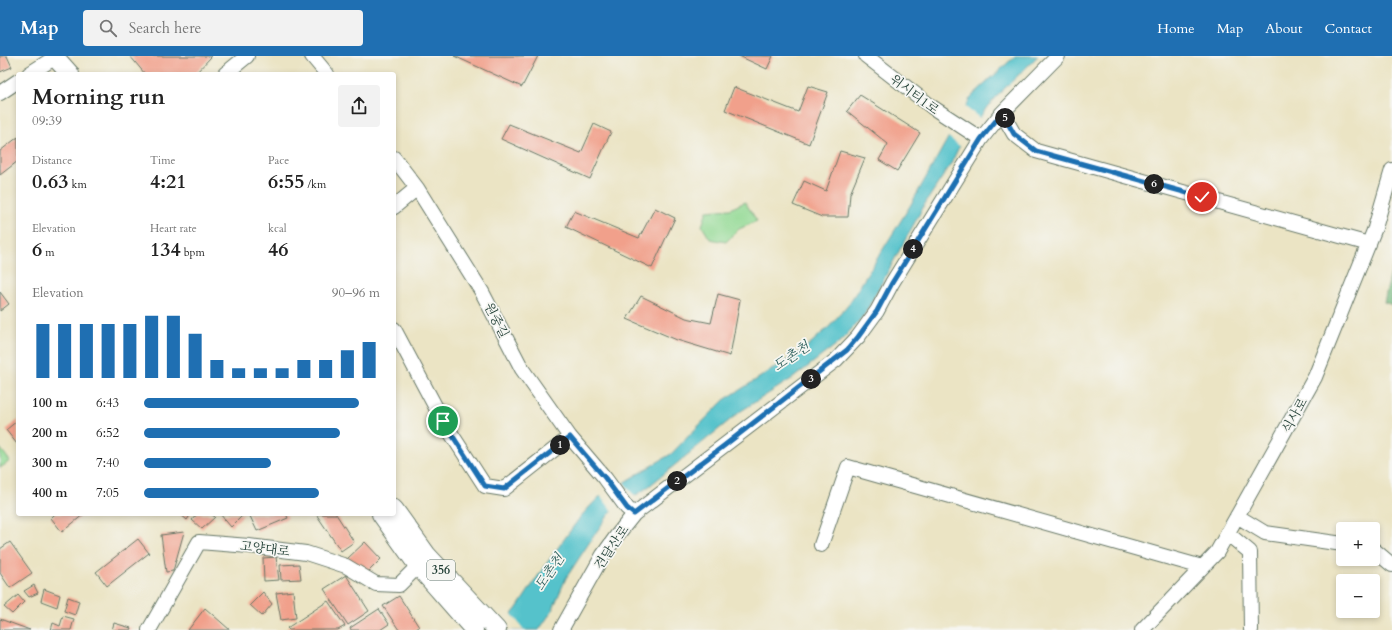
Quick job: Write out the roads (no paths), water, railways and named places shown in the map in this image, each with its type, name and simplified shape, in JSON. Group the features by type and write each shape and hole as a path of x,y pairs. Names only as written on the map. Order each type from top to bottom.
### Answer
{"main road":[{"path":"59,56 69,72"},
{"path":"59,56 80,72"},
{"name":"356","path":"396,512 427,556 487,627"},
{"path":"381,516 418,566 487,627"}],"street":[{"path":"32,72 59,56"},
{"path":"227,72 247,56"},
{"path":"312,56 325,72"},
{"name":"위시티1로","path":"866,56 946,116 978,137"},
{"name":"견달산로","path":"561,630 630,511 731,440 847,350 877,311 978,137 1058,56"},
{"path":"0,93 16,82"},
{"path":"1002,113 1014,134 1036,151 1368,244"},
{"name":"원중길","path":"396,161 417,188 482,292 522,369 570,437 605,478 630,511"},
{"name":"식사로","path":"1142,630 1217,552 1315,377 1375,228 1392,170"},
{"path":"396,205 417,188"},
{"path":"396,333 443,421 485,486 504,489 570,437"},
{"path":"821,545 848,467 1202,567"},
{"path":"1237,516 1265,533 1336,543"},
{"path":"1227,533 1250,552 1251,630"},
{"name":"고양대로","path":"149,630 200,542 306,553 346,566 376,584 399,585 418,566"},
{"path":"1380,555 1392,565"}],"water":[{"name":"도촌천","path":"1015,56 1038,56 987,107 958,149 951,164 926,202 864,315 841,341 793,378 741,411 648,487 610,513 566,578 552,611 539,630 499,630 517,608 544,567 581,516 598,498 671,454 724,400 803,350 830,326 850,302 910,206 971,97"}]}
